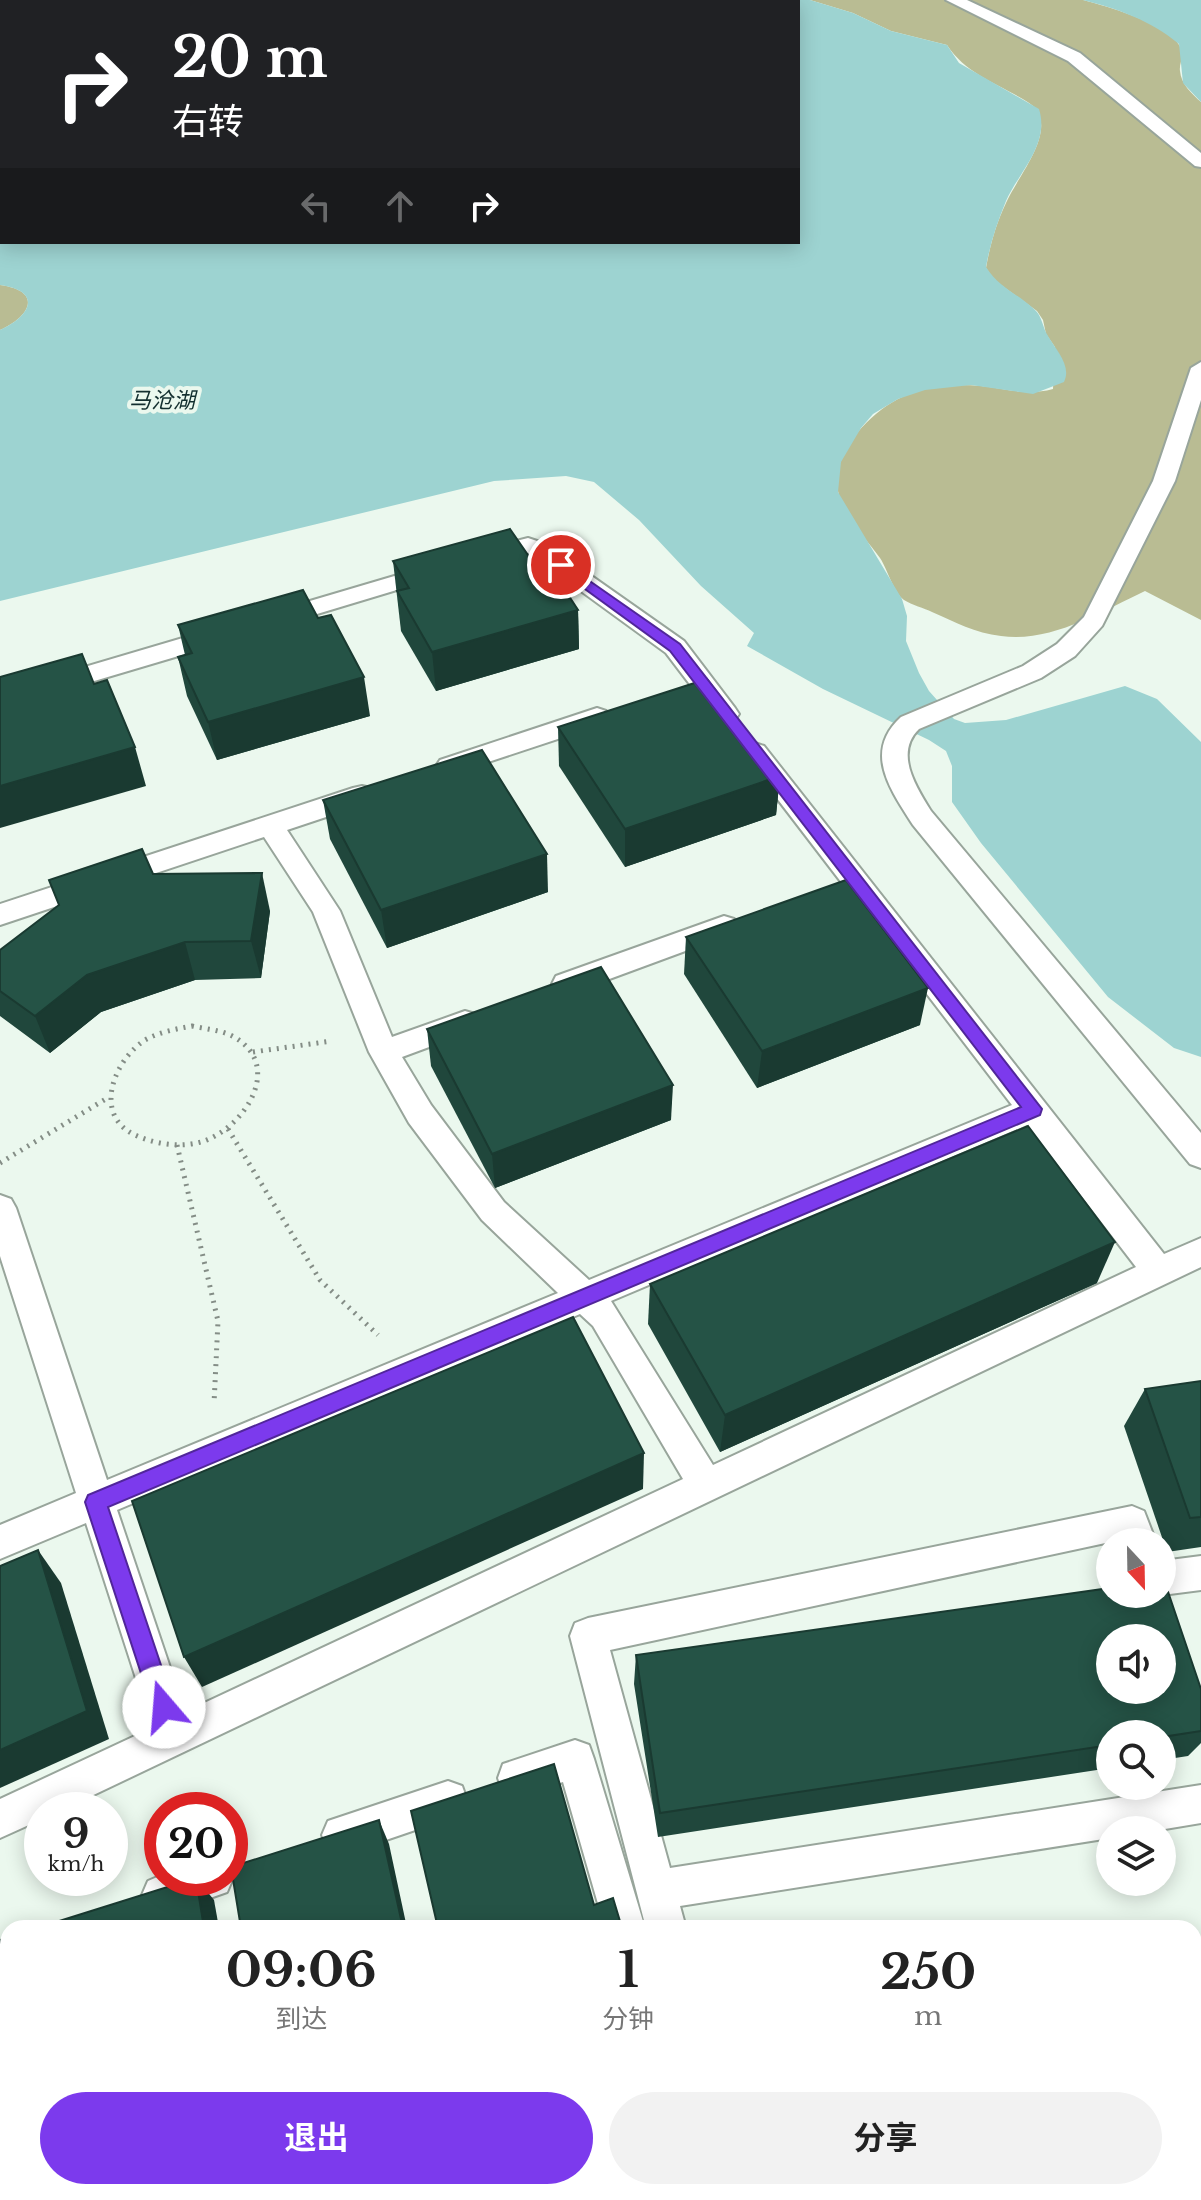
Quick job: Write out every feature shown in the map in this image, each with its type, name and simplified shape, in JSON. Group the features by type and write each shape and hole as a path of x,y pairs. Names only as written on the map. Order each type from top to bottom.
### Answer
{"lane":[{"path":"954,0 1074,57 1201,162"},
{"path":"1201,368 1164,481 1094,621 1066,650 1032,672 902,728 894,749 899,778 922,818 1201,1155"},
{"path":"0,701 515,547 528,545 538,549 675,647 1159,1272"},
{"path":"672,693 702,683"},
{"path":"419,776 627,708"},
{"path":"0,915 389,786"},
{"path":"270,826 300,867 326,911 380,1043 420,1114 493,1211 605,1316 706,1485"},
{"path":"824,889 853,878"},
{"path":"545,992 750,916"},
{"path":"380,1043 486,1014"},
{"path":"0,1542 1033,1109"},
{"path":"0,1208 174,1736"},
{"path":"0,1819 1201,1252"},
{"path":"1108,1528 1132,1523 1134,1528"},
{"path":"664,1920 588,1636 1096,1530"},
{"path":"1176,1585 1201,1573"},
{"path":"305,1848 575,1759 623,1920"},
{"path":"656,1890 1201,1804"},
{"path":"122,1908 159,1896"}],"path":[{"path":"192,1026 217,1028 238,1038 253,1052 260,1071 258,1092 247,1112 228,1129 204,1141 177,1145 152,1142 131,1133 115,1116 109,1097 113,1076 125,1057 143,1041 167,1030 192,1026"},
{"path":"253,1052 380,1043"},
{"path":"0,1163 109,1097"},
{"path":"228,1129 320,1280 414,1368"},
{"path":"177,1145 218,1321 212,1453"}],"green space":[{"path":"810,0 1083,0 1139,18 1168,33 1177,42 1182,52 1182,80 1201,102 1201,620 1145,591 1075,624 1038,635 1001,636 982,632 904,600 880,558 849,518 838,491 840,463 846,449 864,425 898,399 928,388 949,385 1026,392 1053,389 1055,347 1046,334 1043,320 1037,311 994,280 986,268 999,219 1035,150 1041,122 1037,111 1026,101 973,71 947,45 891,31 853,13"},
{"path":"0,285 22,293 28,304 19,318 0,330"}],"water":[{"name":"马沧湖","path":"800,0 853,13 891,31 947,45 959,63 1039,109 1041,122 1037,146 1006,201 986,267 1039,315 1065,364 1066,376 1064,382 1033,394 971,385 925,390 898,399 873,414 861,428 841,462 838,492 902,599 907,616 906,641 919,673 929,691 954,719 965,723 1006,720 1125,686 1157,699 1201,742 1201,1057 1174,1048 1108,997 981,843 952,802 952,766 946,751 823,689 747,646 754,633 701,586 639,520 594,482 566,476 494,481 0,601 0,330 19,318 28,304 22,293 0,285 0,244 800,244"},
{"path":"1083,0 1201,0 1201,102 1183,83 1179,44 1133,16"}],"building":[{"path":"510,529 528,555 540,552 578,610 432,652 397,591 409,588 393,561"},
{"path":"303,590 318,618 331,615 364,677 208,722 178,657 192,653 178,625"},
{"path":"82,654 94,684 107,680 135,747 0,786 0,677"},
{"path":"707,679 780,776 625,829 558,727"},
{"path":"482,750 547,854 381,910 323,800"},
{"path":"142,849 153,874 262,873 251,941 185,942 87,975 35,1016 0,991 0,950 59,905 49,880"},
{"path":"846,880 928,988 762,1051 686,937"},
{"path":"601,967 673,1085 492,1154 427,1029"},
{"path":"1028,1126 1115,1242 725,1415 650,1284"},
{"path":"573,1317 644,1453 184,1657 132,1501"},
{"path":"1201,1381 1201,1517 1190,1518 1145,1389"},
{"path":"38,1550 87,1711 0,1750 0,1566"},
{"path":"1096,1590 1096,1608 1174,1608 1201,1689 1201,1731 1176,1735 1176,1720 1096,1720 1096,1747 660,1813 636,1655"},
{"path":"554,1764 594,1905 613,1898 620,1920 436,1920 411,1811"},
{"path":"379,1820 401,1920 240,1920 236,1896 248,1896 248,1862"},
{"path":"144,1894 199,1896 203,1920 62,1920"}],"route":[{"path":"164,1707 96,1502 1033,1109 675,647 561,565"}]}
